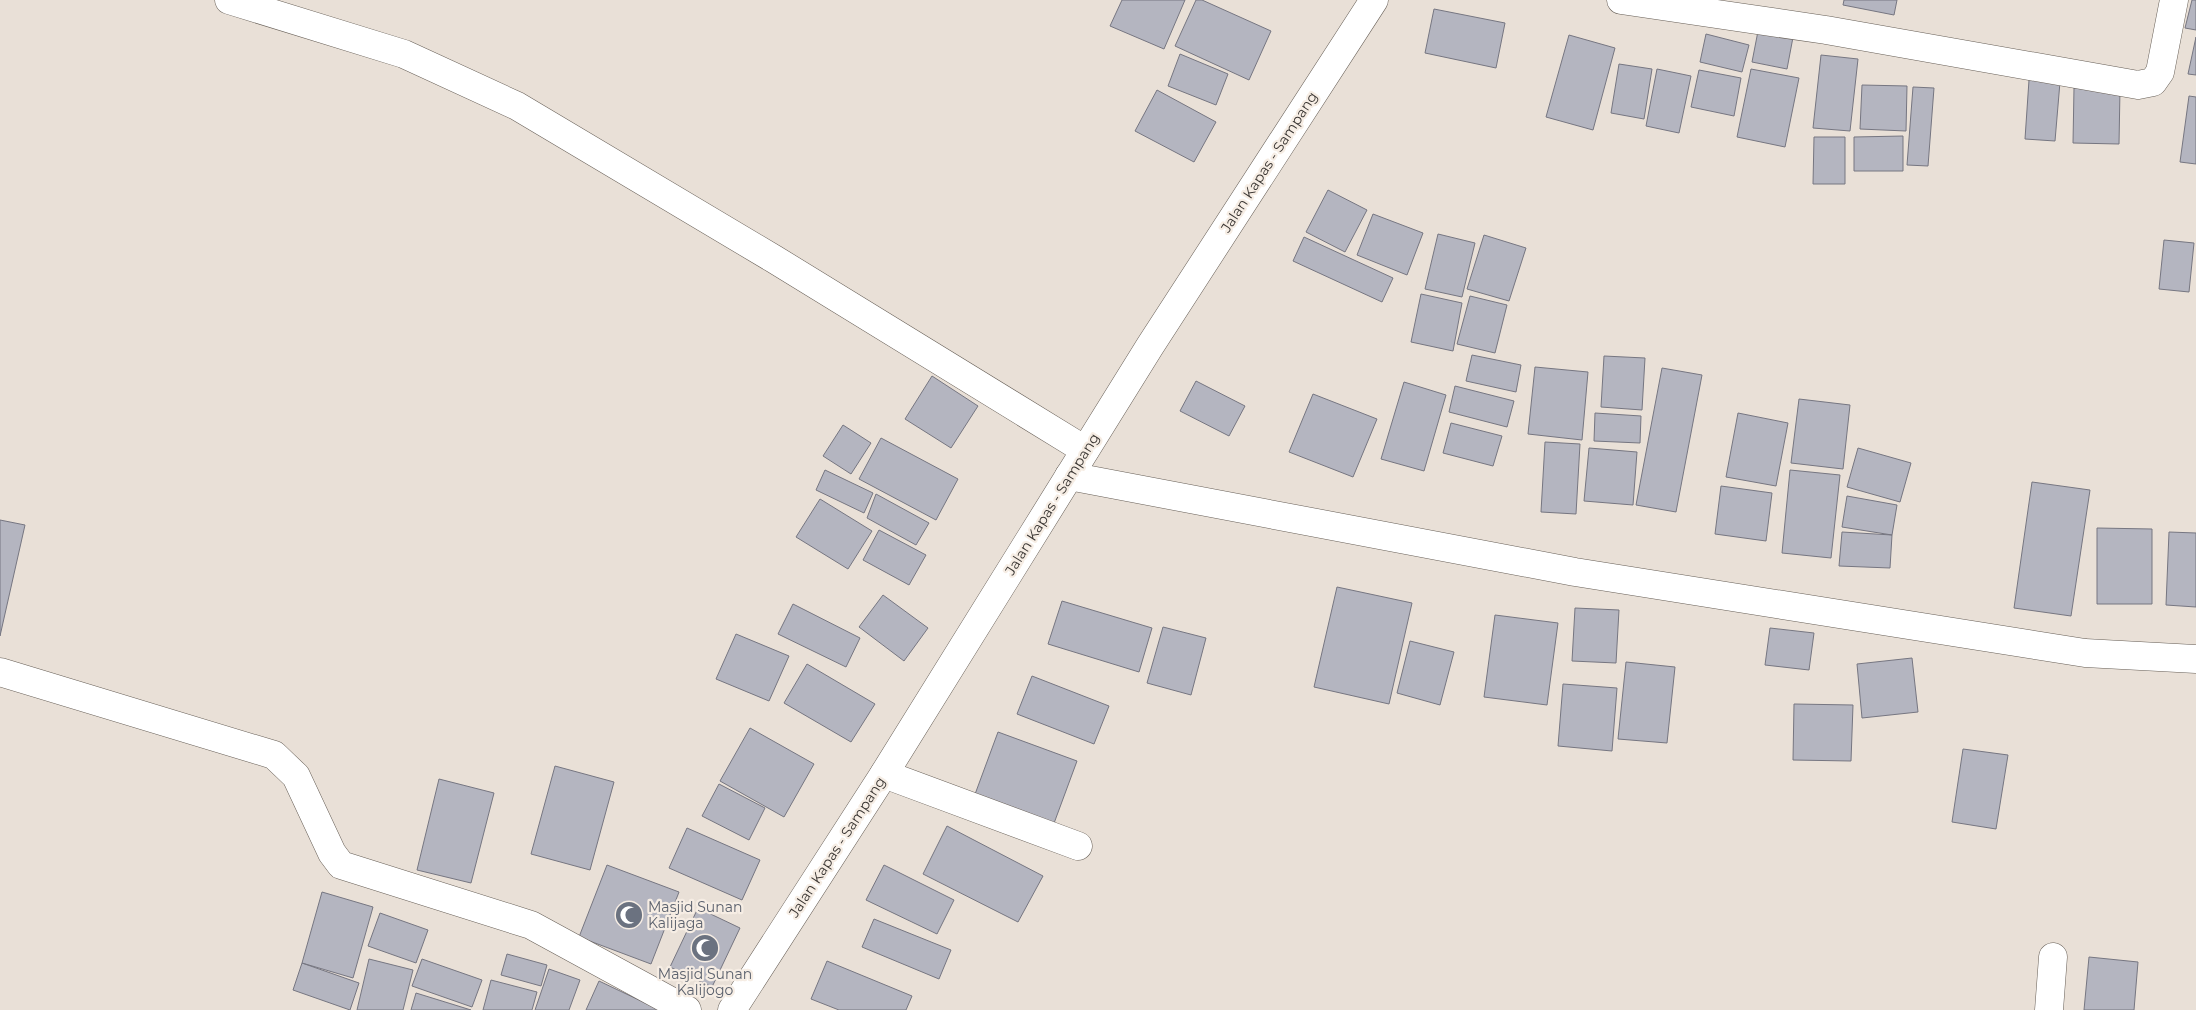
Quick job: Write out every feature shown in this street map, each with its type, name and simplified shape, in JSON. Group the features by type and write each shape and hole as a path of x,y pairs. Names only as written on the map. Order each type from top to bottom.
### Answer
{"street":[{"path":"228,0 404,54 517,106 774,259 1085,450"},
{"name":"Jalan Kapas - Sampang","path":"732,1010 884,774 1085,450 1374,0"},
{"path":"1621,0 1826,30 2138,85 2153,82 2160,72 2174,0"},
{"path":"1069,476 1585,574 2085,654 2196,659"},
{"path":"0,672 274,755 296,776 332,853 341,865 531,925 680,1008"},
{"path":"884,774 1078,846"},
{"path":"2049,1010 2053,957"}],"building":[{"path":"1122,0 1185,0 1164,49 1110,26"},
{"path":"1196,0 1202,0 1271,31 1249,80 1175,46"},
{"path":"1844,0 1897,0 1894,15 1843,5"},
{"path":"2192,0 2196,0 2196,30 2185,28"},
{"path":"1434,9 1505,23 1496,68 1425,53"},
{"path":"1759,26 1794,32 1787,69 1752,62"},
{"path":"1706,34 1749,45 1742,72 1700,62"},
{"path":"1569,35 1615,48 1593,130 1546,117"},
{"path":"2196,37 2196,75 2188,74"},
{"path":"1180,54 1228,74 1216,105 1168,86"},
{"path":"1821,55 1858,59 1850,131 1813,128"},
{"path":"1619,64 1652,69 1644,119 1611,113"},
{"path":"1657,69 1691,76 1679,133 1646,126"},
{"path":"1751,69 1799,78 1785,147 1737,137"},
{"path":"1699,70 1741,78 1734,116 1691,107"},
{"path":"2029,80 2060,82 2055,141 2025,139"},
{"path":"1862,85 1907,86 1906,131 1860,129"},
{"path":"1913,87 1934,88 1928,166 1907,165"},
{"path":"2074,88 2120,89 2119,144 2073,143"},
{"path":"1157,90 1216,122 1194,162 1135,131"},
{"path":"2189,96 2196,97 2196,164 2180,162"},
{"path":"1903,136 1903,171 1854,171 1854,137"},
{"path":"1814,137 1845,137 1845,184 1813,184"},
{"path":"1328,190 1367,210 1345,252 1306,232"},
{"path":"1373,214 1423,233 1407,275 1357,255"},
{"path":"1438,234 1475,243 1462,297 1425,289"},
{"path":"1484,235 1526,248 1509,301 1467,289"},
{"path":"1304,237 1393,278 1382,302 1293,261"},
{"path":"2164,240 2194,243 2189,292 2159,289"},
{"path":"1421,294 1462,303 1453,351 1411,342"},
{"path":"1470,296 1507,305 1495,353 1457,344"},
{"path":"1472,355 1521,365 1516,392 1466,381"},
{"path":"1604,356 1645,358 1642,410 1601,407"},
{"path":"1535,367 1588,372 1582,440 1528,434"},
{"path":"1662,368 1702,375 1676,512 1636,505"},
{"path":"932,376 978,406 951,448 905,419"},
{"path":"1196,381 1245,406 1229,436 1180,411"},
{"path":"1404,382 1446,395 1424,471 1381,459"},
{"path":"1455,386 1514,401 1507,427 1449,412"},
{"path":"1313,394 1377,419 1353,477 1289,452"},
{"path":"1799,399 1850,405 1843,469 1791,463"},
{"path":"1595,413 1641,416 1640,443 1594,441"},
{"path":"1738,413 1788,423 1776,486 1726,477"},
{"path":"1451,423 1502,436 1493,466 1443,453"},
{"path":"843,425 871,443 851,474 823,456"},
{"path":"881,438 958,479 936,520 859,479"},
{"path":"1545,442 1580,444 1576,514 1541,512"},
{"path":"1589,448 1637,452 1633,505 1584,501"},
{"path":"1858,448 1911,463 1900,502 1847,487"},
{"path":"825,470 873,493 864,513 816,490"},
{"path":"1790,470 1840,475 1831,558 1782,553"},
{"path":"2032,482 2090,490 2071,616 2014,608"},
{"path":"1721,486 1772,493 1766,541 1715,534"},
{"path":"876,494 929,523 916,545 867,518"},
{"path":"1847,496 1897,505 1892,535 1842,527"},
{"path":"820,499 872,531 848,569 796,537"},
{"path":"0,520 25,525 0,636"},
{"path":"2097,528 2152,529 2152,604 2097,604"},
{"path":"879,530 926,555 909,585 863,560"},
{"path":"1842,532 1892,535 1890,568 1839,566"},
{"path":"2169,532 2196,533 2196,607 2166,605"},
{"path":"1337,587 1412,603 1389,704 1314,687"},
{"path":"883,595 928,628 904,661 859,627"},
{"path":"1062,601 1152,628 1139,672 1048,644"},
{"path":"793,604 860,638 846,667 778,634"},
{"path":"1575,608 1619,610 1616,663 1572,661"},
{"path":"1495,615 1558,623 1547,705 1484,697"},
{"path":"1163,627 1206,638 1191,695 1147,683"},
{"path":"1770,628 1814,633 1809,670 1765,665"},
{"path":"736,634 789,656 769,701 716,679"},
{"path":"1410,641 1454,652 1440,705 1397,693"},
{"path":"1912,658 1918,712 1862,718 1857,664"},
{"path":"1626,662 1675,667 1667,743 1618,739"},
{"path":"807,664 875,704 851,742 784,703"},
{"path":"1032,676 1109,706 1094,744 1017,714"},
{"path":"1563,684 1617,688 1612,751 1558,746"},
{"path":"1794,704 1853,705 1851,761 1793,760"},
{"path":"750,728 814,764 784,817 720,781"},
{"path":"998,732 1077,761 1053,826 974,797"},
{"path":"1963,749 2008,755 1996,829 1952,822"},
{"path":"555,766 614,782 590,870 531,854"},
{"path":"439,779 494,793 471,883 417,870"},
{"path":"719,784 765,808 749,840 702,816"},
{"path":"947,826 1043,876 1018,922 923,874"},
{"path":"687,828 760,860 742,900 669,868"},
{"name":"Masjid Sunan Kalijaga","path":"607,865 679,892 651,964 579,937"},
{"path":"884,865 954,900 937,934 866,900"},
{"path":"322,892 373,907 353,978 302,963"},
{"name":"Masjid Sunan Kalijogo","path":"698,908 740,928 712,987 670,967"},
{"path":"380,913 428,930 416,963 368,946"},
{"path":"874,919 951,950 939,979 862,947"},
{"path":"507,954 547,965 541,986 501,975"},
{"path":"2089,957 2138,962 2134,1010 2084,1010"},
{"path":"369,959 413,970 403,1010 357,1010"},
{"path":"422,959 482,980 472,1007 412,986"},
{"path":"827,961 912,996 906,1010 839,1010 811,999"},
{"path":"302,963 359,983 350,1010 293,990"},
{"path":"549,969 580,980 569,1010 535,1010"},
{"path":"491,980 537,992 532,1010 483,1010"},
{"path":"599,981 660,1010 586,1010"},
{"path":"416,993 471,1010 411,1010"}],"place":[{"name":"Masjid Sunan Kalijaga","path":"629,915"},
{"name":"Masjid Sunan Kalijogo","path":"705,948"}]}
